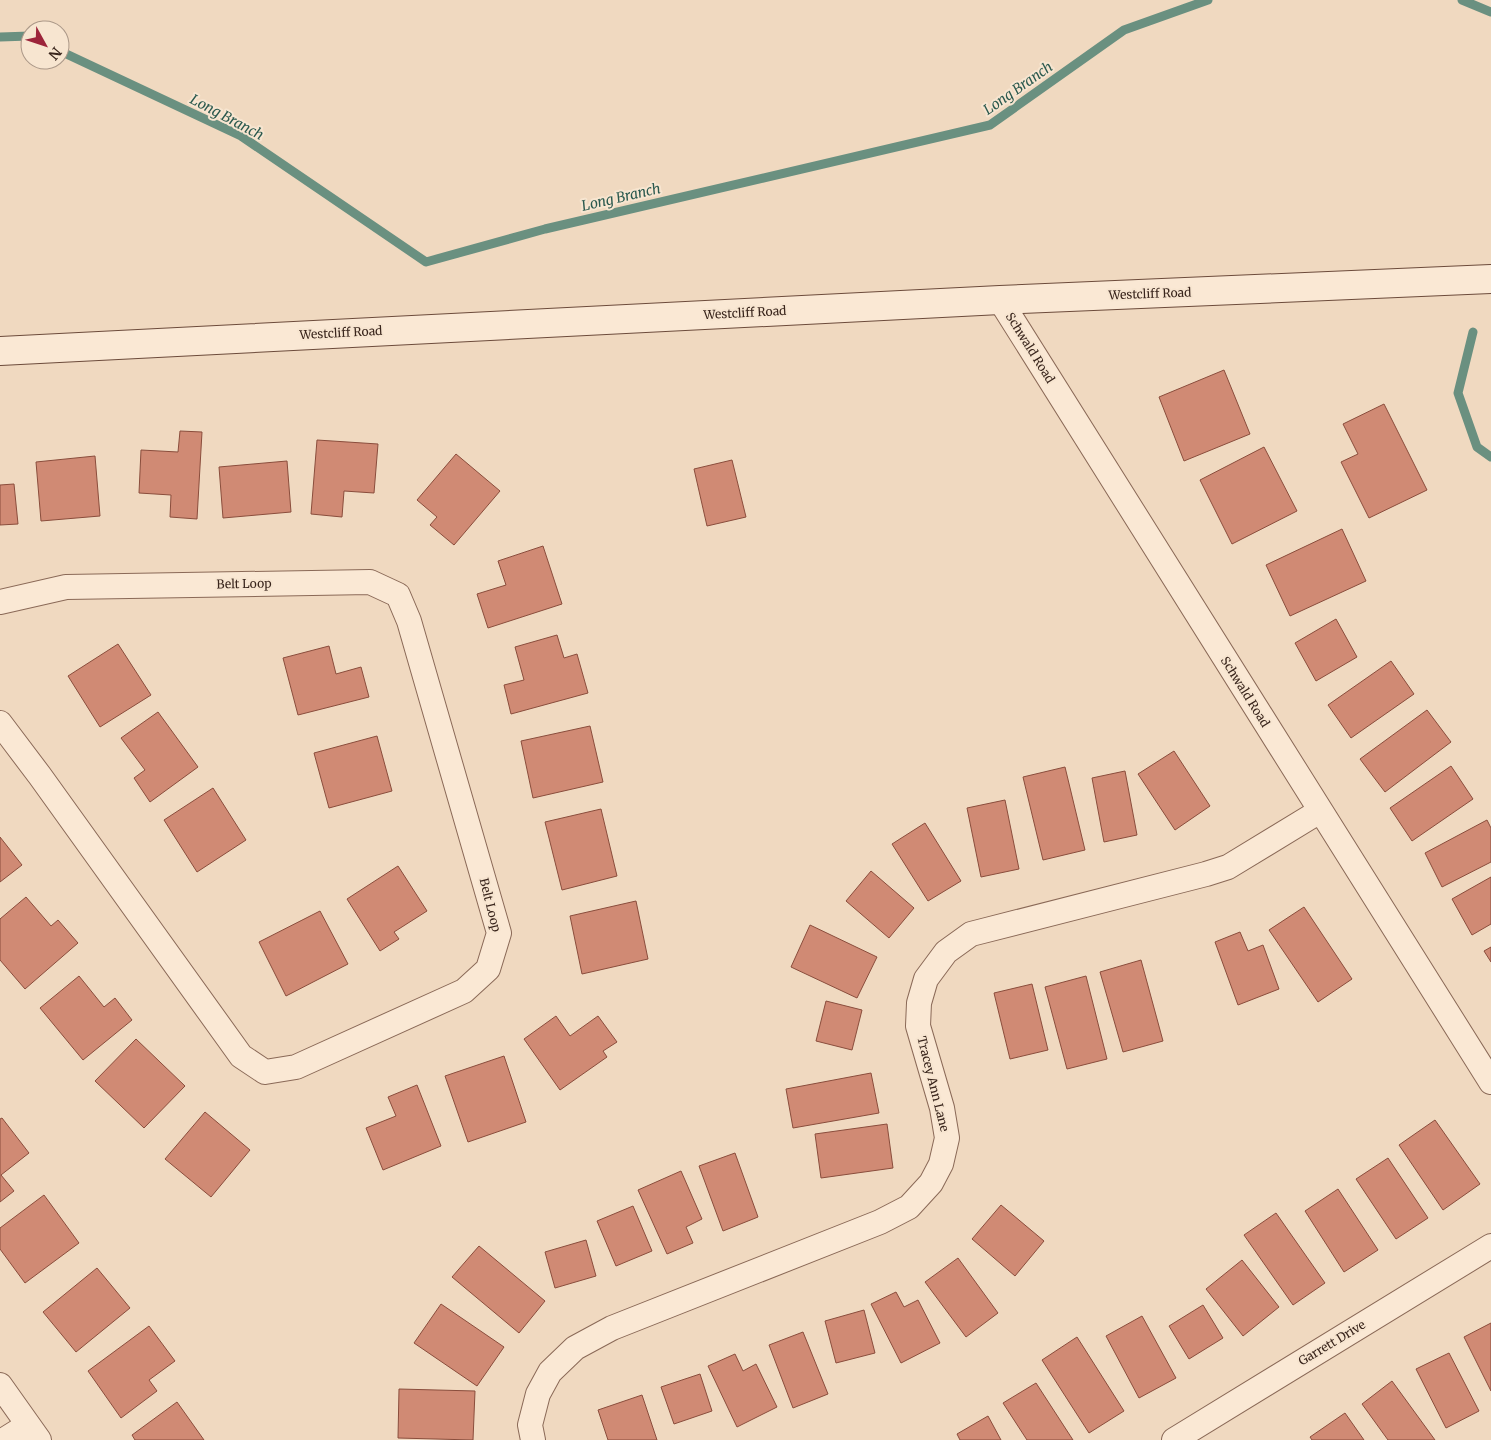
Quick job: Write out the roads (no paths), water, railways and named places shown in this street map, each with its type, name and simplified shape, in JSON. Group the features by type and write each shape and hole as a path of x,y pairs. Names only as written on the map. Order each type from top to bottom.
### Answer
{"street":[{"name":"Westcliff Road","path":"0,350 1000,300 1491,279"},
{"name":"Schwald Road","path":"1000,300 1491,1082"},
{"name":"Belt Loop","path":"0,602 66,587 370,582 398,595 409,621 499,933 488,969 464,991 296,1067 265,1072 242,1056 0,723"},
{"name":"Tracey Ann Lane","path":"533,1440 530,1426 538,1394 550,1372 575,1348 612,1328 880,1222 910,1207 931,1183 941,1164 947,1138 942,1108 918,1026 919,1003 926,979 946,952 970,934 1228,867 1320,811"},
{"name":"Garrett Drive","path":"1174,1440 1491,1246"},
{"path":"0,1386 34,1433 4,1440"}],"waterway":[{"name":"Long Branch","path":"70,56 241,136 426,262 545,229 990,125 1124,30 1208,0"},
{"name":"Long Branch","path":"1462,0 1491,12"},
{"name":"Long Branch","path":"0,37 20,36"},
{"name":"Long Branch","path":"1473,332 1458,393 1477,447 1491,457"}]}
